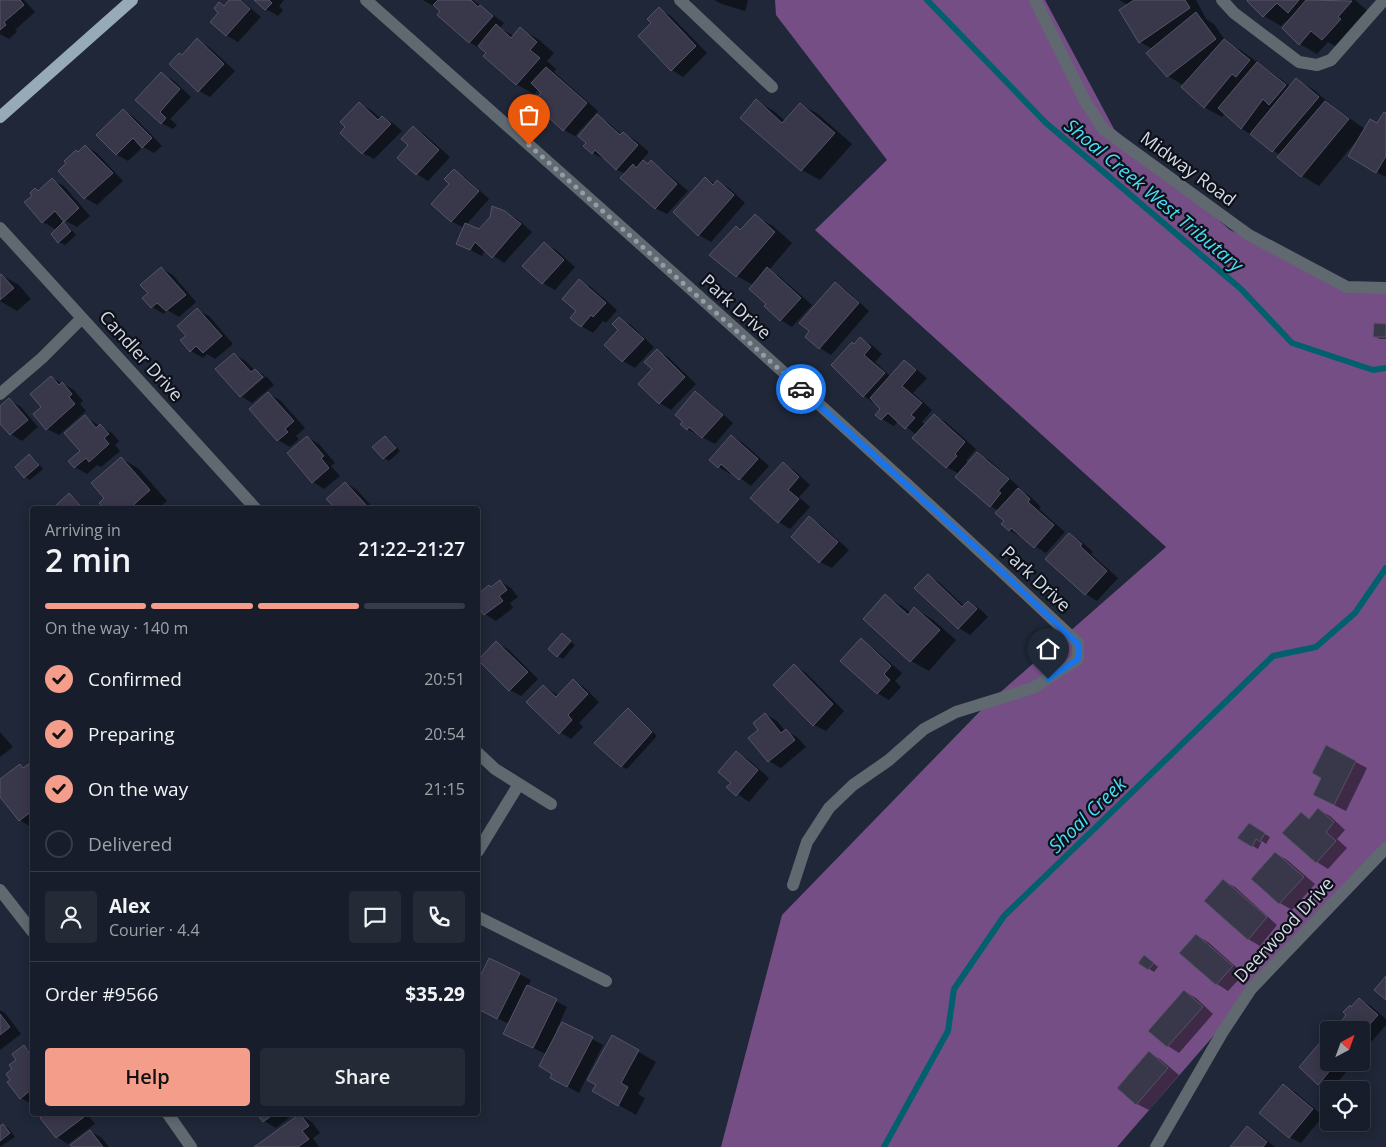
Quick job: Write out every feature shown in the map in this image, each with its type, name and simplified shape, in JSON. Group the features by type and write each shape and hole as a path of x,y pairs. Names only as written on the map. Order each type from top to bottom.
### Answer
{"main road":[{"path":"0,117 132,0"}],"street":[{"name":"Park Drive","path":"366,0 873,454 1078,644 1078,659 1033,688 956,712 924,729 889,760 852,785 830,808 807,842 793,885"},
{"path":"680,0 772,86"},
{"name":"Midway Road","path":"1036,0 1085,101 1103,129 1249,235 1347,287 1386,288"},
{"path":"1222,0 1234,13 1299,62 1317,65 1331,60 1385,0"},
{"path":"1385,0 1386,9"},
{"name":"Candler Drive","path":"0,228 253,506"},
{"path":"0,394 42,358 82,318"},
{"path":"480,755 495,769 551,804"},
{"path":"480,848 519,784"},
{"name":"Deerwood Drive","path":"1156,1147 1222,1033 1251,988 1386,848"},
{"path":"0,890 30,929"},
{"path":"480,918 606,981"},
{"path":"169,1116 191,1147"}],"shaded area":[{"path":"775,0 1045,0 1114,129 1230,230 1356,288 1386,288 1386,848 1275,965 1117,1147 721,1147 782,915 988,703 1166,547 815,230 887,160 776,15"}],"building":[{"path":"0,0 20,0 24,5 4,22 6,25 0,30"},
{"path":"229,0 240,0 250,9 226,36 210,22 218,13 214,8 219,2 224,6"},
{"path":"254,0 269,0 272,3 265,10"},
{"path":"438,0 471,0 478,7 480,5 493,16 469,43 437,15 440,11 433,5"},
{"path":"1134,0 1185,0 1190,8 1139,43 1119,10"},
{"path":"1248,0 1299,0 1288,13 1277,3 1263,17"},
{"path":"1306,0 1352,1 1338,17 1341,19 1322,40 1311,31 1299,45 1282,28"},
{"path":"659,7 696,46 671,71 638,36 651,23 647,19"},
{"path":"1196,12 1216,39 1167,77 1146,53"},
{"path":"496,24 511,38 520,27 537,42 530,50 540,58 516,85 483,56 486,53 478,46"},
{"path":"197,38 224,64 198,92 169,64 179,53 182,55"},
{"path":"1224,39 1250,60 1236,77 1232,74 1204,108 1181,87"},
{"path":"1257,62 1286,85 1269,105 1263,99 1241,129 1218,108"},
{"path":"546,67 587,103 563,131 543,112 548,107 537,97 541,93 531,83"},
{"path":"161,72 180,89 160,112 166,118 161,124 135,100"},
{"path":"1296,78 1319,97 1272,152 1250,134"},
{"path":"756,99 782,123 800,103 835,133 801,171 740,118"},
{"path":"1325,101 1349,119 1301,177 1277,157"},
{"path":"359,102 378,120 382,116 391,124 362,154 340,133 345,127 340,122"},
{"path":"123,109 152,138 142,148 133,138 116,155 96,135"},
{"path":"1384,112 1386,113 1386,156 1376,173 1348,156 1370,119 1377,123"},
{"path":"597,114 620,135 623,132 638,145 616,170 595,150 592,154 583,146 586,143 578,136"},
{"path":"413,126 439,150 416,175 397,158 408,145 401,139"},
{"path":"85,145 113,173 84,199 58,171 66,163 64,161"},
{"path":"643,160 648,164 651,160 677,184 655,209 620,178 633,164 636,168"},
{"path":"454,169 479,191 451,222 431,204 449,184 444,179"},
{"path":"705,177 713,185 717,180 734,195 698,236 673,212"},
{"path":"52,178 79,208 64,222 55,211 42,223 24,202 32,196 30,193 35,188 38,191"},
{"path":"492,206 505,211 521,224 492,258 475,242 470,250 456,244 465,223 479,229 490,217"},
{"path":"755,214 775,232 736,277 709,255 736,226 740,230"},
{"path":"63,222 71,231 58,243 51,234"},
{"path":"544,242 564,260 542,284 522,266"},
{"path":"161,267 186,295 166,311 157,303 151,308 142,298 148,293 140,285"},
{"path":"767,267 801,298 780,321 764,306 766,304 749,289"},
{"path":"0,275 14,288 0,300"},
{"path":"579,279 606,303 593,317 591,315 581,327 570,318 576,311 562,299"},
{"path":"835,282 859,303 819,349 805,337 809,331 799,323"},
{"path":"197,308 222,336 203,353 196,346 190,352 180,340 186,336 177,326"},
{"path":"619,317 644,339 622,362 604,345 618,330 612,324"},
{"path":"1374,323 1386,324 1386,337 1373,337"},
{"path":"860,337 871,347 864,355 885,373 863,397 831,365 852,342 854,344"},
{"path":"657,349 685,377 659,404 638,384 652,369 644,362"},
{"path":"234,353 251,372 255,369 263,377 240,397 215,369"},
{"path":"904,360 916,370 902,386 922,403 911,415 915,418 905,429 888,413 881,420 875,415 880,409 870,398"},
{"path":"51,376 59,385 62,382 72,394 69,397 75,404 46,430 33,414 41,407 30,394"},
{"path":"695,391 723,415 702,438 689,427 687,430 680,424 683,422 675,415"},
{"path":"268,392 294,421 285,429 288,432 277,441 249,409"},
{"path":"9,398 28,420 10,435 0,424 0,406"},
{"path":"934,414 965,442 955,454 957,456 946,468 912,438"},
{"path":"85,415 96,428 100,424 109,434 104,438 109,444 89,462 86,458 74,468 68,461 80,451 64,433"},
{"path":"731,435 758,459 739,480 721,464 718,468 709,460"},
{"path":"307,436 324,456 321,458 329,468 312,483 287,453"},
{"path":"385,436 396,448 383,459 372,447"},
{"path":"977,452 1009,479 998,491 1001,493 990,507 955,477"},
{"path":"29,454 39,465 24,478 15,467"},
{"path":"121,457 150,490 132,506 102,506 99,503 104,498 91,483"},
{"path":"783,462 799,477 788,490 799,499 778,523 750,498"},
{"path":"345,482 367,506 333,506 326,499"},
{"path":"1018,488 1030,499 1028,502 1054,525 1034,548 1011,528 1009,531 1001,524 1004,521 995,513"},
{"path":"69,493 81,506 55,506"},
{"path":"809,516 838,542 819,563 791,537"},
{"path":"1069,533 1107,571 1085,595 1045,559"},
{"path":"928,574 962,607 968,601 977,609 958,629 914,588"},
{"path":"500,580 507,590 499,596 503,601 484,615 480,610 480,592 489,585 491,587"},
{"path":"885,594 908,615 914,607 940,630 910,662 863,619"},
{"path":"562,633 571,641 557,657 548,649"},
{"path":"861,638 891,666 884,674 890,680 877,694 840,661"},
{"path":"496,641 528,672 509,691 480,662 480,658"},
{"path":"794,664 833,704 813,726 773,685"},
{"path":"573,679 588,694 568,715 572,720 559,734 526,702 543,685 556,697"},
{"path":"628,708 652,732 621,767 594,743"},
{"path":"765,713 781,733 786,729 795,740 768,762 748,738 758,730 753,723"},
{"path":"1326,745 1356,761 1334,805 1313,795 1321,778 1312,773"},
{"path":"736,751 758,770 736,796 726,787 731,783 718,772"},
{"path":"30,763 30,813 19,821 0,797 0,779 20,764 23,768"},
{"path":"1318,808 1334,822 1326,832 1336,841 1316,863 1282,833 1301,812 1309,819"},
{"path":"1249,823 1265,833 1260,842 1256,839 1252,847 1237,838"},
{"path":"1275,852 1304,877 1279,904 1251,879"},
{"path":"1223,879 1267,917 1248,940 1204,901"},
{"path":"1196,934 1233,966 1216,985 1179,953"},
{"path":"1144,955 1154,963 1148,970 1138,963"},
{"path":"489,958 520,973 497,1019 480,1010 480,977"},
{"path":"1386,976 1386,1000 1374,990"},
{"path":"527,985 557,999 533,1048 503,1034"},
{"path":"1184,990 1203,1007 1167,1047 1148,1031"},
{"path":"1359,998 1378,1015 1370,1024 1370,1021 1341,1021 1346,1015 1343,1012 1350,1005 1351,1007"},
{"path":"0,1014 10,1027 0,1035"},
{"path":"562,1022 593,1037 567,1087 550,1078 552,1074 539,1066"},
{"path":"612,1035 639,1050 621,1083 628,1087 618,1106 592,1091 596,1085 587,1080"},
{"path":"1320,1042 1320,1071 1330,1071 1318,1085 1299,1067"},
{"path":"24,1045 30,1054 30,1091 20,1099 7,1082 10,1080 6,1074 12,1069 9,1065 16,1060 12,1054"},
{"path":"1149,1051 1168,1068 1136,1105 1117,1088"},
{"path":"1283,1084 1313,1109 1289,1138 1259,1113"},
{"path":"42,1116 84,1117 56,1138 40,1118"},
{"path":"258,1116 271,1116 263,1122"},
{"path":"297,1116 302,1116 309,1126 302,1131 309,1139 298,1147 254,1147"},
{"path":"3,1124 10,1133 0,1141 0,1126"},
{"path":"1247,1126 1267,1142 1263,1147 1230,1147"},
{"path":"90,1130 103,1147 72,1147 70,1145"}],"waterway":[{"name":"Shoal Creek West Tributary","path":"927,0 1046,123 1241,289 1292,343 1373,370 1386,368"},
{"name":"Shoal Creek","path":"884,1147 948,1031 954,989 1004,916 1273,656 1316,647 1355,613 1386,568"}],"way so far":[{"path":"529,145 801,389"}],"route":[{"path":"801,389 983,554 1078,644 1078,659 1048,679"}]}
